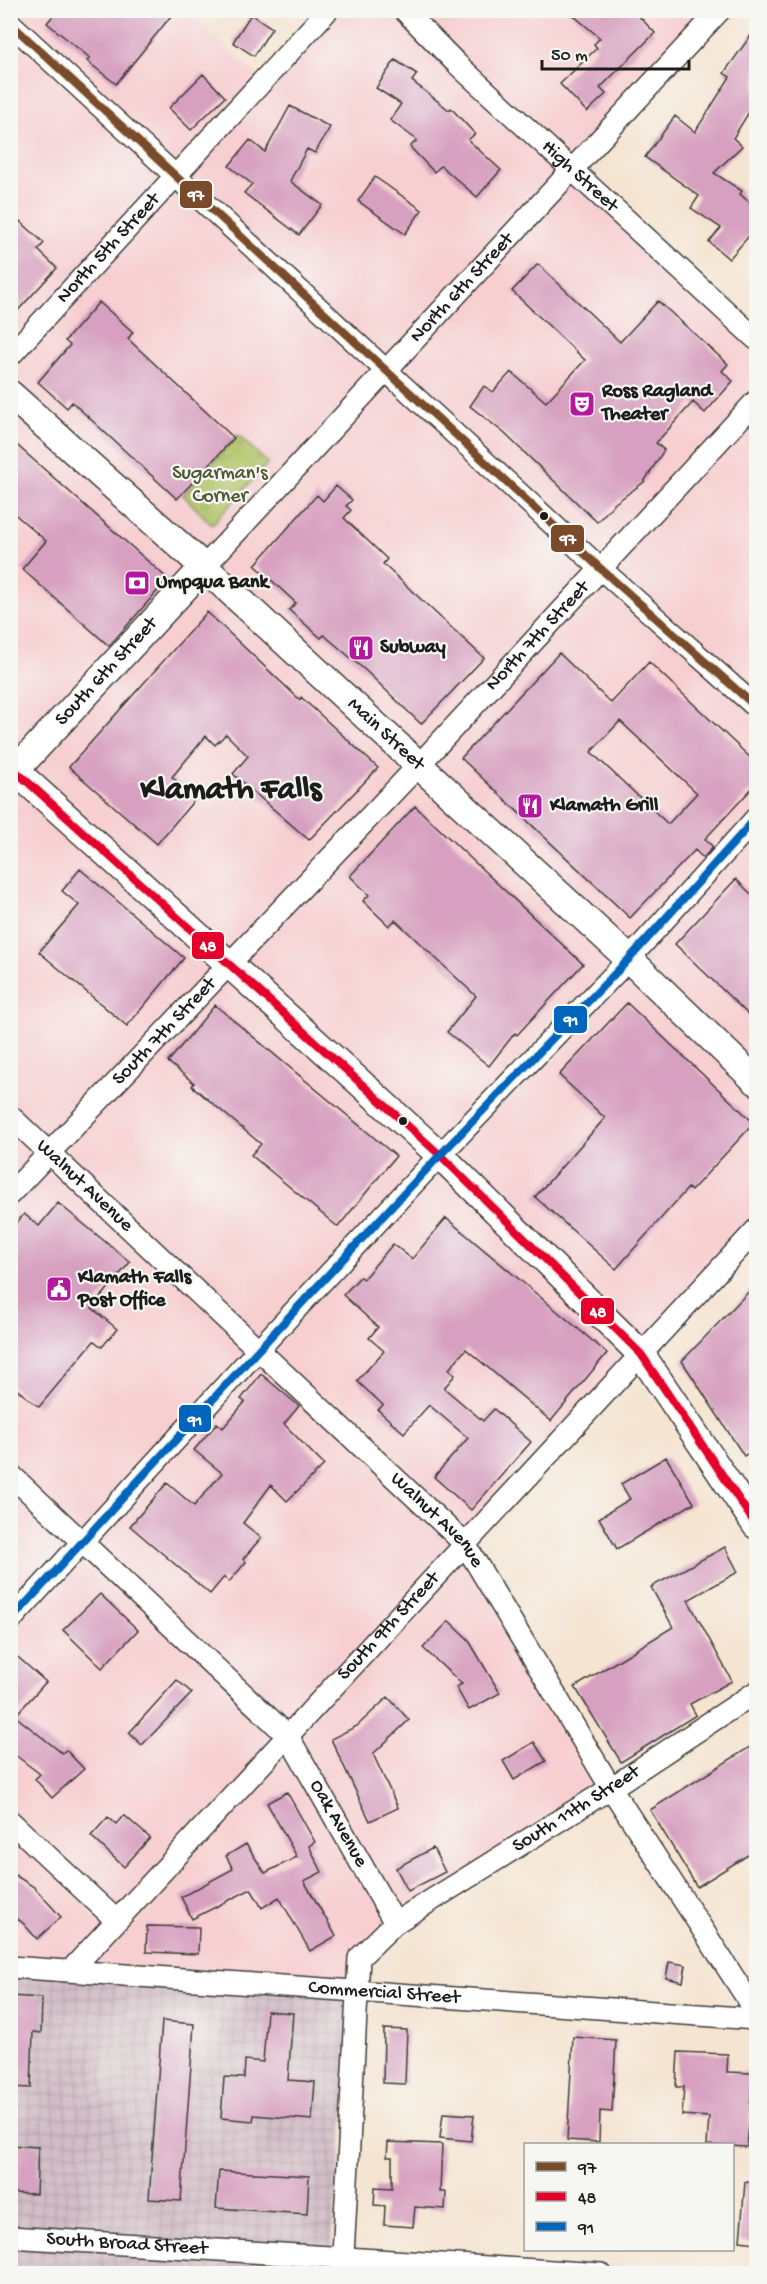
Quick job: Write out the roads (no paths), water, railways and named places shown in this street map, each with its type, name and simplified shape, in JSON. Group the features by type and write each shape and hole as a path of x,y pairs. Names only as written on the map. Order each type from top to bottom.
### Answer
{"main road":[{"name":"Main Street","path":"10,394 204,567 629,959 756,1081"},
{"name":"South 6th Street","path":"12,771 204,567"},
{"path":"12,771 440,1155 641,1354 756,1525"}],"street":[{"name":"North 5th Street","path":"10,356 328,10"},
{"name":"High Street","path":"404,10 756,339"},
{"name":"North 6th Street","path":"204,567 720,10"},
{"path":"10,23 177,174 601,568 756,707"},
{"name":"North 7th Street","path":"418,766 756,401"},
{"name":"South 7th Street","path":"10,1194 418,766"},
{"path":"10,1621 440,1155 629,959 756,818"},
{"name":"Walnut Avenue","path":"10,1116 465,1544 611,1788 756,2012"},
{"name":"South 9th Street","path":"70,1970 756,1230"},
{"name":"Oak Avenue","path":"10,1474 288,1736 395,1923"},
{"name":"South 11th Street","path":"395,1923 611,1788 756,1692"},
{"path":"10,1821 116,1920"},
{"path":"343,2265 359,1958 395,1923"},
{"name":"Commercial Street","path":"10,1967 756,2019"},
{"name":"South Broad Street","path":"10,2237 343,2265 601,2274"}],"place":[{"name":"Ross Ragland Theater","path":"582,404"},
{"name":"Umpqua Bank","path":"137,583"},
{"name":"Subway","path":"361,648"},
{"name":"Klamath Grill","path":"530,806"},
{"name":"Klamath Falls Post Office","path":"59,1289"}],"district":[{"name":"Klamath Falls","path":"231,791"}],"park label":[{"name":"Sugarman's Corner","path":"220,486"}]}
